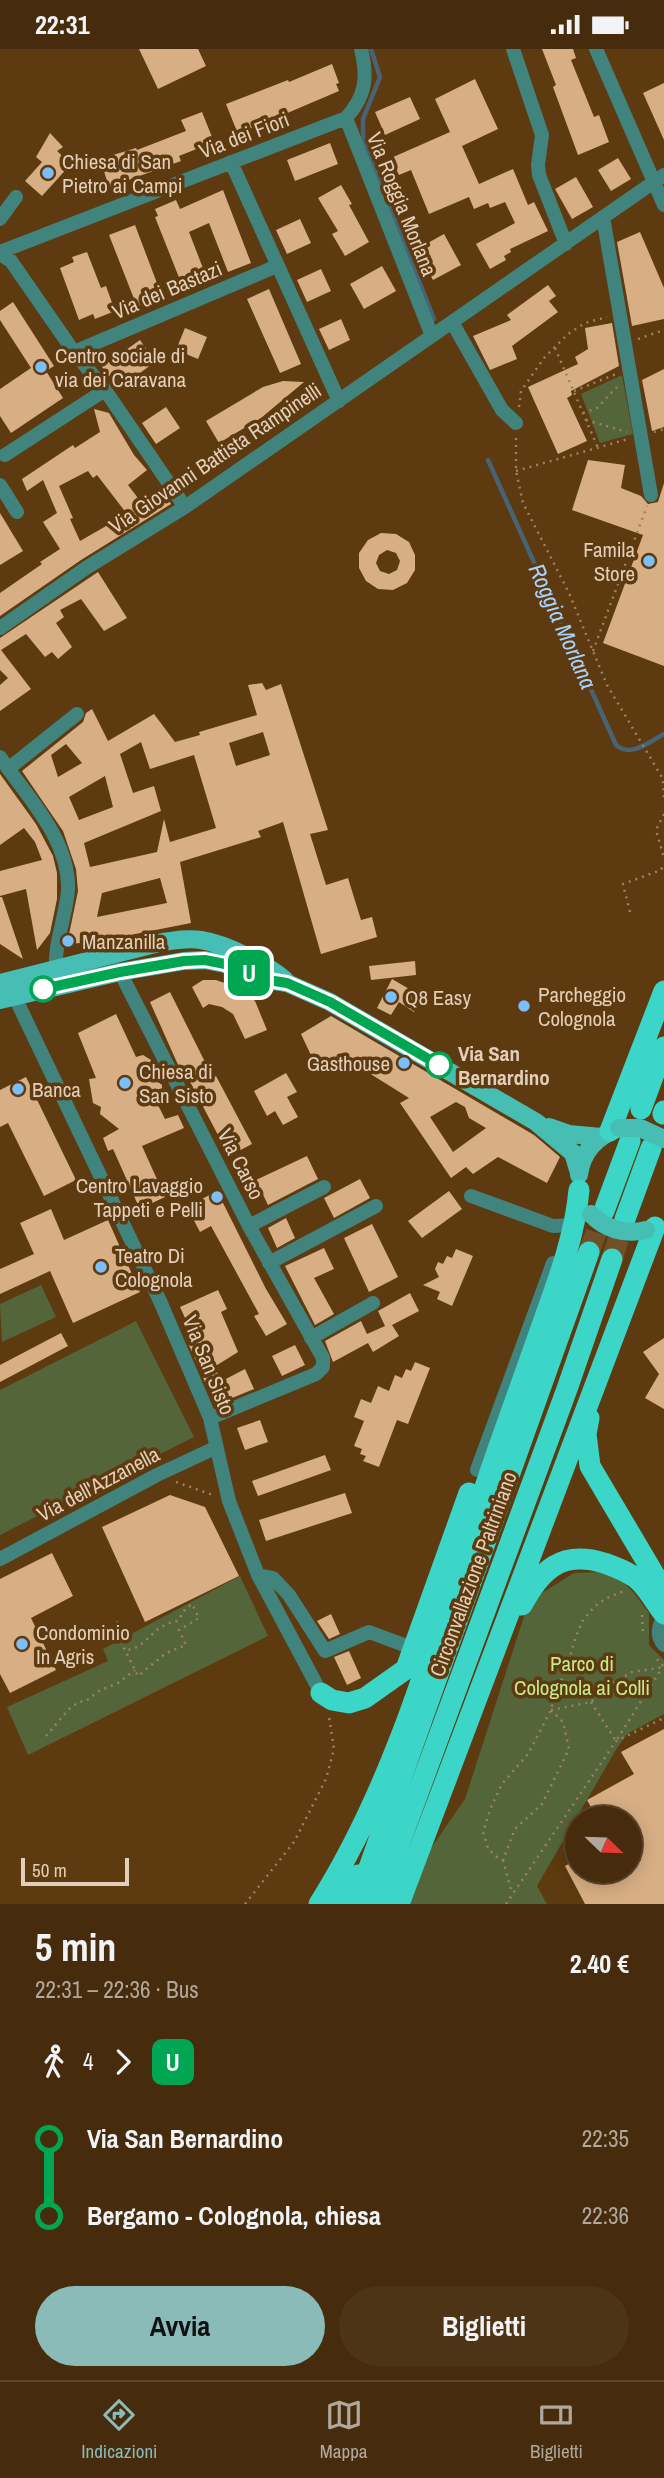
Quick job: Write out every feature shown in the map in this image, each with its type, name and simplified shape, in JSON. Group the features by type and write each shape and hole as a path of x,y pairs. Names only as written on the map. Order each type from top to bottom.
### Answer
{"highway":[{"path":"319,1904 368,1817 416,1692 496,1456 586,1221 618,1173 615,1134 664,991"},
{"path":"641,1109 664,1047"},
{"path":"625,1219 638,1181 657,1144"},
{"path":"579,1181 586,1221"},
{"path":"399,1904 658,1224"},
{"name":"Circonvallazione Paltriniano","path":"382,1833 589,1252"},
{"name":"Circonvallazione Paltriniano","path":"377,1904 567,1389 612,1259"},
{"path":"609,1348 586,1434 590,1466 664,1591"},
{"path":"321,1693 332,1700 349,1703 365,1698 406,1669 477,1470 496,1456"},
{"path":"454,1533 457,1574"},
{"path":"448,1773 479,1722 522,1606 535,1582 549,1568 579,1559 611,1566 637,1580 664,1616"},
{"path":"339,1904 382,1833"},
{"path":"356,1904 382,1833"}],"main road":[{"path":"6,990 56,970 163,942 201,940 229,949 275,971 287,983"},
{"path":"6,990 184,961 205,960 225,964 268,980 287,983 330,1002 536,1122 573,1153 579,1181"},
{"path":"536,1122 569,1134 615,1134 640,1128 649,1131 657,1144"},
{"path":"579,1181 584,1156 615,1134"},
{"path":"586,1221 626,1232 658,1224"}],"street":[{"name":"Via Roggia Morlana","path":"361,49 366,83 356,107 346,118 432,336"},
{"path":"513,49 542,135 539,176 566,243"},
{"path":"596,49 659,179 664,205"},
{"name":"Via dei Fiori","path":"0,253 346,118"},
{"path":"231,162 339,401"},
{"name":"Via Giovanni Battista Rampinelli","path":"0,628 86,568 185,507 659,179"},
{"path":"0,219 16,197"},
{"path":"603,217 651,495"},
{"path":"0,253 11,261 74,352 105,390 185,507"},
{"name":"Via dei Bastazi","path":"74,352 277,266"},
{"path":"452,323 502,409 516,423"},
{"path":"5,455 105,390"},
{"path":"0,485 18,512"},
{"path":"56,970 55,958 68,889 63,862 55,836 4,763 77,714"},
{"name":"Via Carso","path":"120,972 249,1226 323,1358 323,1367 316,1374 210,1418"},
{"name":"Via San Sisto","path":"6,990 160,1301 210,1418 229,1501 258,1575 321,1693"},
{"name":"Via Carso","path":"249,1226 324,1187"},
{"path":"471,1196 553,1226 586,1221"},
{"path":"269,1263 376,1206"},
{"path":"477,1470 553,1263 586,1221"},
{"path":"312,1338 373,1303"},
{"name":"Via dell'Azzanella","path":"0,1559 157,1475 215,1448"},
{"path":"258,1575 273,1578 289,1595 325,1651 369,1632 415,1649"},
{"path":"659,1651 659,1628 664,1616"}],"path":[{"path":"621,313 585,323 568,334 544,358 522,391 516,423 516,471 523,503 569,593 607,685 663,779 664,800"},
{"path":"625,344 664,330"},
{"path":"555,347 598,448"},
{"path":"574,391 630,370"},
{"path":"583,413 597,408 610,397 630,370"},
{"path":"586,420 641,435"},
{"path":"516,471 641,435"},
{"path":"593,651 651,495"},
{"path":"630,912 623,884 661,870 664,860 656,830 664,814"},
{"path":"157,1475 229,1501"},
{"path":"503,1860 488,1848 483,1832 502,1784 527,1754 551,1710 555,1690 565,1674 583,1620 595,1606 607,1598 624,1591 630,1596"},
{"path":"117,1622 118,1636 125,1650 138,1676 166,1653 186,1645 179,1630 199,1618 192,1604 185,1609 178,1621 159,1626 134,1650 125,1650"},
{"path":"640,1606 646,1646"},
{"path":"659,1651 664,1667"},
{"path":"551,1710 591,1702 604,1688 632,1672 664,1667"},
{"path":"506,1904 664,1667"},
{"path":"46,1736 69,1709 118,1683 135,1670"},
{"path":"591,1702 616,1741"},
{"path":"513,1895 503,1860 515,1829 542,1804 569,1749 569,1738 563,1722 551,1710"},
{"path":"616,1741 664,1718"},
{"path":"245,1904 294,1842 326,1779 334,1749 332,1728"}],"green space":[{"path":"622,375 633,434 600,443 581,394"},
{"path":"41,1285 56,1317 2,1342 0,1304"},
{"path":"136,1321 194,1437 0,1535 0,1390"},
{"name":"Parco di Colognola ai Colli","path":"600,1572 620,1579 649,1613 649,1645 664,1660 664,1714 627,1734 583,1806 565,1806 565,1838 537,1886 547,1904 406,1904 422,1861 465,1799 529,1601 574,1573"},
{"path":"240,1576 268,1636 28,1755 7,1707 108,1661 103,1649"}],"building":[{"path":"139,49 198,49 206,66 158,89"},
{"path":"542,49 573,49 576,58 571,60 594,117 599,115 609,142 578,155"},
{"path":"332,64 339,91 238,134 226,104"},
{"path":"475,79 498,129 462,146 479,184 513,169 528,205 534,202 548,231 510,249 511,252 504,256 506,260 490,269 476,244 515,223 505,202 490,208 488,203 474,209 469,197 429,214 411,170 399,175 391,158 450,132 435,99"},
{"path":"664,83 664,140 643,93"},
{"path":"410,97 420,119 385,135 375,112"},
{"path":"202,112 214,142 179,156 181,161 109,187 100,159 136,148 137,150 186,131 181,120"},
{"name":"Chiesa di San Pietro ai Campi","path":"50,133 63,147 57,151 71,164 42,196 25,181 42,162 36,157"},
{"path":"330,143 338,164 295,181 287,160"},
{"path":"618,158 631,179 611,191 598,170"},
{"path":"576,177 593,207 572,219 555,189"},
{"path":"341,185 369,242 345,256 332,234 338,231 318,198"},
{"path":"223,190 251,263 228,272 209,223 189,232 206,276 182,285 155,217 158,216 155,209 176,200 180,209"},
{"path":"300,219 311,243 287,254 276,230"},
{"path":"135,225 163,299 138,309 109,235"},
{"path":"640,232 664,288 664,319 632,326 617,242"},
{"path":"444,234 461,265 433,280 417,249"},
{"path":"87,252 101,288 106,286 115,311 95,319 93,314 79,320 60,268 74,262 72,257"},
{"path":"382,266 396,291 364,309 350,284"},
{"path":"321,269 331,291 307,302 297,280"},
{"path":"548,285 556,296 549,301 558,312 512,346 517,359 490,370 473,336 511,320 507,315"},
{"path":"269,289 301,364 280,373 247,299"},
{"name":"Centro sociale di via dei Caravana","path":"13,302 54,366 46,371 63,398 11,433 0,416 0,389 31,368 0,320 0,311"},
{"path":"341,319 350,340 329,350 319,329"},
{"path":"612,323 619,366 571,391 572,395 567,398 587,441 558,454 528,387 578,364 575,357 588,349 585,328"},
{"path":"185,328 207,337 198,359 176,350"},
{"path":"140,340 155,362 118,389 102,367"},
{"path":"664,369 664,427 652,431 642,380"},
{"path":"283,381 304,382 261,418 219,443 206,421 263,387"},
{"path":"166,407 180,428 156,444 142,423"},
{"path":"94,409 109,413 134,455 147,470 128,485 147,510 166,496 171,504 81,560 0,616 0,593 60,549 43,522 57,513 43,480 27,491 22,479 73,445 75,448 100,432","holes":["88,471 93,478 97,475 127,514 80,541 59,486"]},
{"name":"Famila Store","path":"588,460 625,465 621,488 641,496 648,504 658,502 664,483 664,666 603,643 643,535 572,510"},
{"path":"0,513 23,551 0,565"},
{"path":"381,533 396,534 409,542 415,555 415,570 407,583 393,590 378,589 366,581 359,568 359,553 368,540","holes":["387,550 396,553 400,561 397,570 389,574 380,571 376,563 379,555"]},
{"path":"98,572 127,618 104,631 81,599 60,610 64,617 56,623 72,647 58,659 52,652 45,657 26,634 1,650 31,689 0,711 0,685 8,678 0,670 0,638"},
{"path":"262,683 266,690 281,684 328,830 310,834 326,885 348,878 361,920 372,917 377,937 321,954 283,822 258,831 261,837 180,862 191,923 95,942 67,944 78,891 76,869 63,831 22,771 83,722 86,713 92,709 108,741 154,714 175,742 257,715 248,685","holes":["263,732 270,755 236,766 229,743","141,742 150,769 194,755 216,828 170,842 164,819 157,852 90,867 84,843 161,811 154,786 133,793 120,754","66,744 82,763 58,777 51,755","105,776 113,807 79,820 69,797","160,878 167,903 97,917 102,893"]},
{"path":"0,774 36,824 53,856 57,873 57,899 50,933 37,950 26,889 0,896 0,871 42,860 35,842 24,828 0,845"},
{"path":"2,897 23,959 0,944"},
{"path":"415,961 416,975 371,980 369,966"},
{"path":"392,979 423,997 414,1012 399,1002 391,1015 377,1008"},
{"path":"203,980 216,980 244,990 255,1001 267,1030 245,1039 233,1014 222,1007 209,1004 203,1008 192,987"},
{"path":"170,992 213,1078 216,1076 252,1144 229,1156 187,1076 183,1076 150,1002"},
{"name":"Chiesa di San Sisto","path":"116,1014 136,1057 143,1055 151,1060 150,1067 157,1072 157,1081 162,1085 162,1096 155,1099 165,1119 178,1115 184,1128 142,1146 165,1197 148,1205 146,1202 138,1205 113,1149 108,1151 103,1138 119,1129 100,1114 101,1107 93,1103 89,1079 96,1078 78,1033"},
{"path":"331,1016 534,1135 560,1157 547,1183 498,1157 473,1174 466,1167 451,1178 400,1103 409,1098 345,1058 318,1070 301,1034","holes":["456,1102 465,1107 469,1118 486,1128 453,1152 430,1117"]},
{"path":"286,1073 297,1092 287,1097 298,1117 283,1125 275,1111 267,1116 254,1091"},
{"path":"26,1077 76,1180 44,1196 8,1123 0,1127 0,1090"},
{"path":"307,1156 318,1179 268,1205 256,1180"},
{"path":"360,1179 370,1198 334,1218 324,1198"},
{"path":"217,1191 266,1289 287,1324 266,1336 254,1316 259,1314 211,1226 200,1232 187,1207"},
{"path":"449,1191 462,1209 422,1238 408,1221"},
{"path":"51,1209 64,1240 108,1220 140,1292 73,1323 50,1271 0,1294 0,1269 34,1254 20,1223"},
{"path":"286,1218 295,1238 277,1248 268,1228"},
{"path":"372,1224 398,1277 369,1292 344,1238"},
{"path":"324,1248 334,1269 314,1278 334,1314 315,1325 285,1266"},
{"path":"456,1249 473,1256 452,1306 437,1299 440,1292 423,1285 439,1277 435,1269 438,1262 443,1264 447,1256 452,1258"},
{"path":"218,1290 227,1309 221,1312 238,1352 214,1367 222,1381 245,1369 254,1389 215,1405 189,1345 196,1342 180,1307"},
{"path":"410,1293 419,1311 392,1325 399,1336 373,1352 368,1343 333,1362 325,1341 361,1321 367,1334 385,1326 378,1311"},
{"path":"61,1333 68,1346 0,1382 0,1365"},
{"path":"664,1338 664,1409 645,1398 659,1374 643,1352"},
{"path":"295,1345 305,1365 282,1376 272,1356"},
{"path":"415,1362 430,1368 408,1424 397,1420 379,1467 363,1461 366,1456 360,1454 362,1449 354,1446 364,1421 354,1417 361,1399 371,1403 378,1386 389,1391 395,1375 402,1378 406,1369 411,1371"},
{"path":"260,1420 268,1442 245,1450 237,1428"},
{"path":"325,1455 331,1470 258,1496 252,1481"},
{"path":"345,1493 352,1513 266,1541 259,1520"},
{"path":"170,1495 205,1507 239,1576 145,1622 102,1527"},
{"name":"Condominio In Agris","path":"52,1553 73,1596 31,1618 56,1670 10,1693 0,1674 0,1579"},
{"path":"331,1614 340,1634 329,1639 317,1621"},
{"path":"349,1651 361,1678 347,1685 334,1657"},
{"path":"664,1729 664,1904 585,1904 574,1883 642,1883 642,1806 590,1806 587,1800 634,1774 621,1752"}],"waterway":[{"name":"Roggia Morlana","path":"371,49 380,77 363,119 363,139 434,319"},
{"name":"Roggia Morlana","path":"488,460 616,745 622,749 634,749 664,734"}],"tunnel":[{"path":"589,1252 604,1211"},
{"path":"612,1259 625,1219"}],"bus line":[{"name":"U","path":"43,989 120,972 205,960 225,964 268,980 287,983 330,1002 439,1065"}],"place":[{"name":"Chiesa di San Pietro ai Campi","path":"48,173"},
{"name":"Centro sociale di via dei Caravana","path":"41,367"},
{"name":"Famila Store","path":"649,561"},
{"name":"Manzanilla","path":"68,941"},
{"name":"Q8 Easy","path":"391,997"},
{"name":"Parcheggio Colognola","path":"524,1006"},
{"name":"Gasthouse","path":"404,1063"},
{"name":"Via San Bernardino","path":"439,1065"},
{"name":"Chiesa di San Sisto","path":"125,1083"},
{"name":"Banca","path":"18,1089"},
{"name":"Centro Lavaggio Tappeti e Pelli","path":"217,1197"},
{"name":"Teatro Di Colognola","path":"101,1267"},
{"name":"Condominio In Agris","path":"22,1644"}]}
